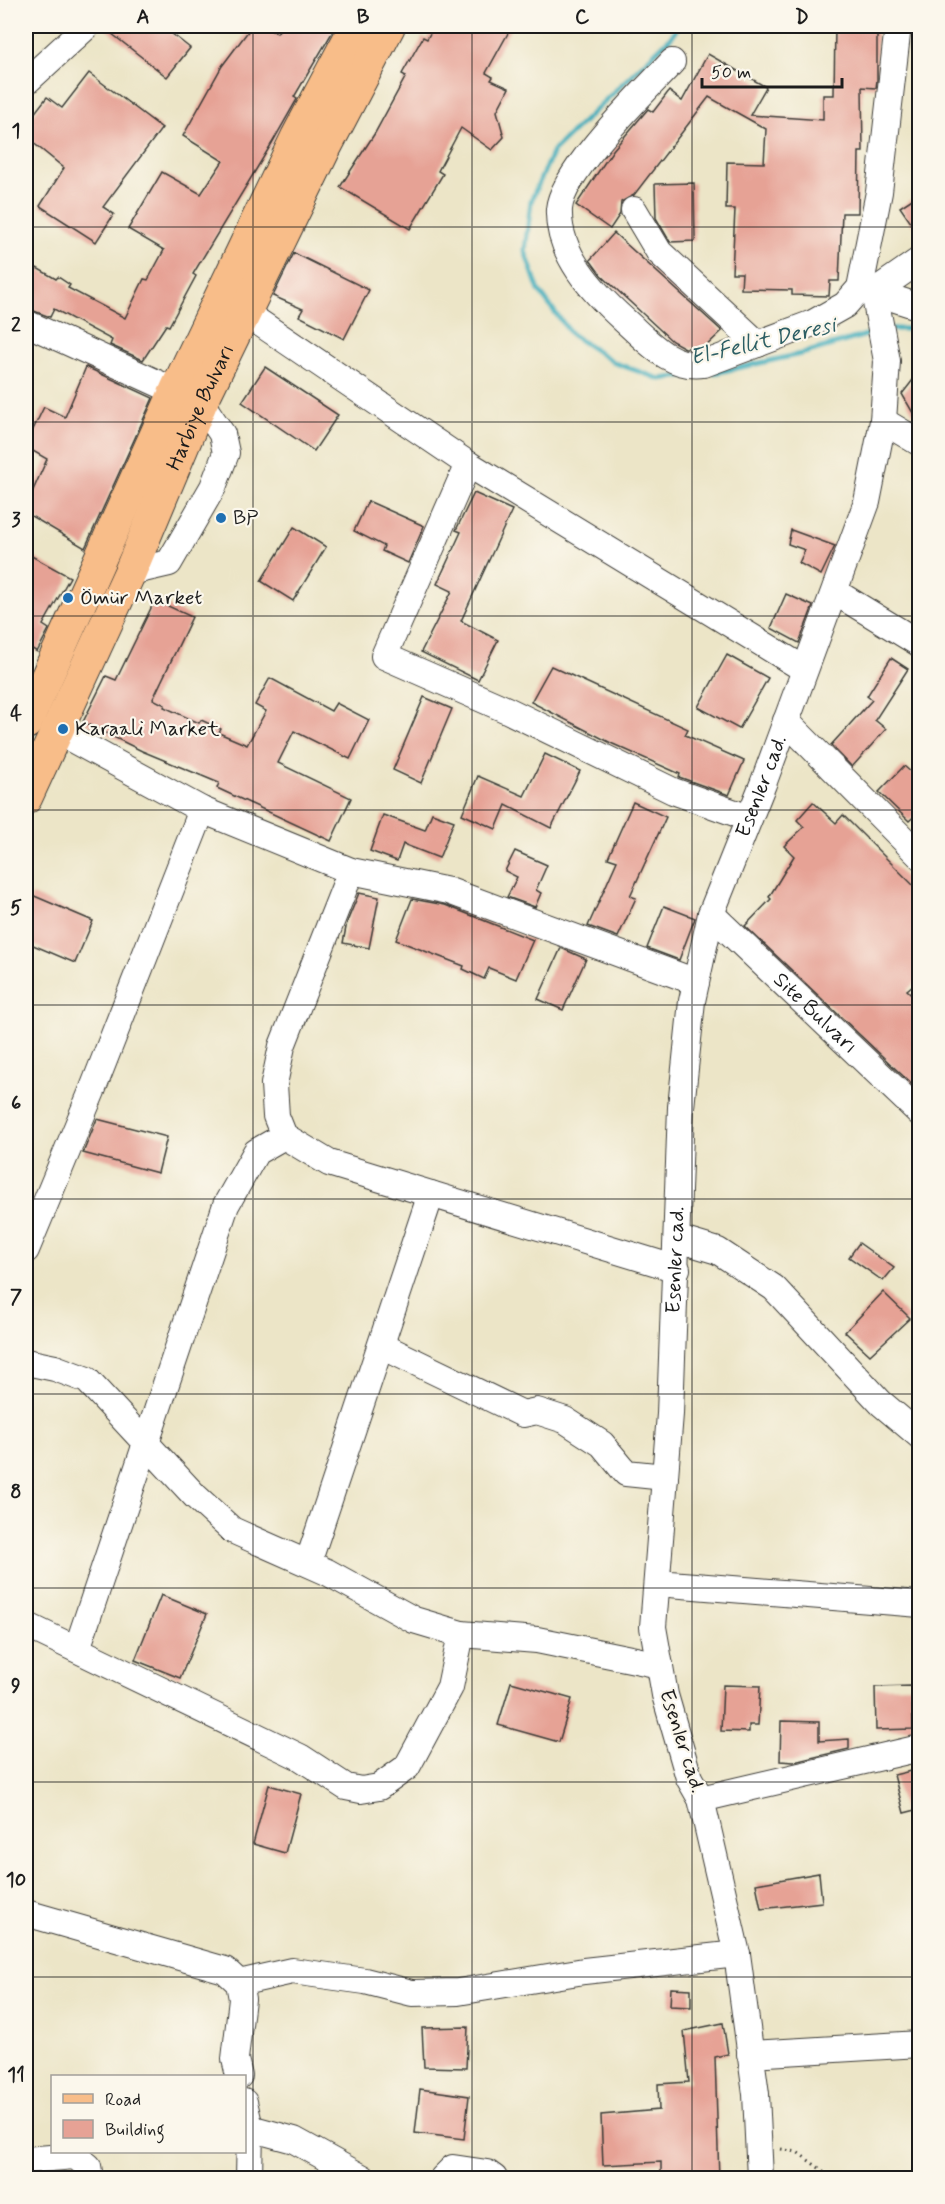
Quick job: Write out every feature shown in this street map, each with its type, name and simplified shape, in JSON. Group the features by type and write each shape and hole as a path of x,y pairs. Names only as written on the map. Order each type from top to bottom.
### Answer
{"main road":[{"name":"Harbiye Bulvarı","path":"233,305 297,138 356,26"},
{"name":"Harbiye Bulvarı","path":"27,715 233,305 324,150 389,26"},
{"name":"Harbiye Bulvarı","path":"26,798 130,572 188,397"}],"street":[{"path":"26,82 87,26"},
{"name":"Esenler cad.","path":"760,2178 756,2094 737,1954 701,1799 689,1778 665,1695 653,1627 665,1477 677,1269 681,1107 696,982 711,914 804,669 836,592 867,502 883,421 887,361 877,317 867,290 898,26"},
{"path":"672,62 571,177 559,207 561,229 578,270 592,289 673,362 689,366 704,364 813,323 920,260"},
{"path":"634,210 659,252 758,344"},
{"path":"867,290 920,307"},
{"path":"233,305 468,464 804,669"},
{"path":"26,323 188,397 222,434 226,453 213,488 168,563 130,572"},
{"path":"883,421 920,443"},
{"path":"468,464 384,656 507,710 673,791 749,818"},
{"path":"836,592 920,644"},
{"path":"786,721 920,856"},
{"path":"57,731 202,810 351,872 449,891 696,982"},
{"path":"26,1250 92,1091 202,810"},
{"path":"351,872 282,1046 274,1084 276,1116 284,1136 330,1163 677,1269"},
{"name":"Site Bulvarı","path":"711,914 920,1113"},
{"path":"77,1649 226,1205 256,1152 284,1136"},
{"path":"308,1563 431,1194"},
{"path":"678,1239 718,1251 774,1288 881,1402 920,1436"},
{"path":"382,1346 523,1414 537,1411 565,1420 602,1444 626,1473 665,1477"},
{"path":"26,1362 55,1368 87,1380 195,1496 232,1530 308,1563 414,1620 461,1634 537,1640 595,1654 660,1665"},
{"path":"657,1583 920,1604"},
{"path":"26,1625 300,1756 346,1787 361,1790 379,1787 406,1767 450,1687 461,1634"},
{"path":"701,1799 920,1748"},
{"path":"26,1913 225,1970 239,1983 242,1999 235,2059 239,2075"},
{"path":"239,1983 292,1971 365,1981 412,1993 458,1992 584,1971 737,1954"},
{"path":"750,2054 920,2044"},
{"path":"246,2111 250,2128 249,2178"},
{"path":"250,2128 294,2140 363,2178"},
{"path":"26,2160 75,2156 88,2166 90,2178"},
{"path":"443,2178 453,2168 487,2173 494,2178"}],"path":[{"path":"758,2146 797,2152 833,2178"}],"building":[{"path":"102,26 162,26 190,48 167,77"},
{"path":"252,26 265,26 277,33 282,26 336,26 294,97 297,99 272,143 193,274 196,276 169,326 166,325 143,360 110,345 112,340 54,309 50,317 26,308 26,273 32,277 37,268 56,279 58,277 70,285 68,288 125,318 144,279 148,280 164,250 128,229 162,172 201,194 223,161 183,136 222,66"},
{"path":"434,26 512,26 486,73 493,77 491,80 509,88 497,111 504,137 492,150 461,128 438,171 443,174 410,229 340,187 375,133 406,76 402,74 423,37 427,39"},
{"path":"835,26 877,26 877,80 876,88 862,87 863,152 859,152 858,213 842,213 839,281 830,281 829,296 792,295 792,290 741,289 742,273 732,273 735,209 726,209 727,162 764,163 766,129 709,97 634,195 621,202 620,214 610,229 576,205 613,150 648,109 653,112 669,91 682,101 708,54 766,87 750,115 823,120 823,95 834,95"},
{"path":"89,73 162,128 103,207 114,214 96,242 40,206 64,168 26,137 26,124 47,97 62,108"},
{"path":"694,183 695,241 670,242 656,218 655,184"},
{"path":"920,194 920,236 900,207"},
{"path":"614,233 722,331 704,348 685,348 672,341 601,275 590,260"},
{"path":"294,253 369,290 344,339 299,316 303,309 273,296"},
{"path":"86,367 153,398 85,548 26,513 26,506 47,459 26,447 26,444 44,407 65,417"},
{"path":"265,367 338,415 314,451 242,402"},
{"path":"920,371 920,425 902,394"},
{"path":"474,493 512,510 461,621 498,640 478,680 421,652 452,591 437,584 461,532 456,530"},
{"path":"368,501 424,526 408,563 382,551 384,546 354,531"},
{"path":"294,527 326,547 293,601 261,581"},
{"path":"791,530 835,546 821,575 799,563 805,550 788,544"},
{"path":"26,553 70,577 43,625 49,629 37,652 26,645"},
{"path":"786,594 813,606 799,643 771,628"},
{"path":"155,600 192,617 153,699 165,705 164,707 199,723 201,720 221,729 219,733 247,745 266,711 255,705 270,678 331,711 336,703 369,720 350,759 294,731 278,763 351,798 331,841 217,788 219,783 142,751 83,722 106,676 116,680"},
{"path":"727,655 768,678 739,729 698,707"},
{"path":"891,658 908,669 875,720 886,729 852,767 831,745 872,700 867,696"},
{"path":"551,666 688,729 685,735 744,761 729,795 679,777 680,774 613,744 531,702"},
{"path":"424,697 452,709 421,783 393,770"},
{"path":"545,754 580,771 551,828 506,805 496,829 462,814 478,776 524,796"},
{"path":"904,766 920,780 920,811 909,821 879,792"},
{"path":"633,802 666,817 630,896 636,898 618,937 588,926 617,861 608,858"},
{"path":"813,802 836,823 843,815 920,892 920,979 907,990 920,1002 920,1092 745,926 771,899 769,897 794,856 784,846 804,827 797,820"},
{"path":"432,813 454,821 439,858 403,844 397,861 370,851 383,815 425,830"},
{"path":"515,851 547,865 536,890 541,893 535,907 507,897 517,877 505,871"},
{"path":"359,893 379,897 369,948 343,943 347,922"},
{"path":"32,895 93,921 75,963 26,942 26,910"},
{"path":"412,899 445,905 533,940 516,979 489,968 484,979 463,969 464,966 396,940"},
{"path":"664,906 695,918 679,960 647,948"},
{"path":"561,948 586,959 563,1010 538,999"},
{"path":"97,1119 167,1137 158,1173 83,1153"},
{"path":"859,1243 894,1268 883,1281 849,1257"},
{"path":"883,1292 910,1318 870,1355 845,1332"},
{"path":"161,1595 207,1614 180,1678 135,1660"},
{"path":"511,1682 572,1699 559,1742 498,1725"},
{"path":"723,1685 760,1686 758,1725 749,1725 749,1732 721,1731"},
{"path":"912,1686 913,1729 876,1730 875,1687"},
{"path":"781,1721 819,1722 819,1741 849,1739 849,1749 794,1762 780,1761"},
{"path":"915,1770 920,1785 920,1809 904,1813 894,1775"},
{"path":"269,1785 301,1794 285,1853 253,1844"},
{"path":"819,1873 822,1902 761,1909 756,1884"},
{"path":"671,1988 691,1989 691,2007 670,2006"},
{"path":"723,2023 728,2054 715,2057 719,2178 661,2178 661,2162 603,2165 601,2115 659,2110 658,2084 689,2082 684,2031"},
{"path":"468,2027 466,2068 424,2067 422,2028"},
{"path":"420,2089 469,2096 464,2139 415,2133"}],"waterway":[{"name":"El-Fellit Deresi","path":"678,26 672,36 553,151 531,201 525,251 539,291 572,335 615,363 660,379 693,375"},
{"name":"El-Fellit Deresi","path":"888,329 920,329"},
{"name":"El-Fellit Deresi","path":"714,373 801,354 873,333"}],"place":[{"name":"BP","path":"221,518"},
{"name":"Ömür Market","path":"68,598"},
{"name":"Karaali Market","path":"63,729"}]}
